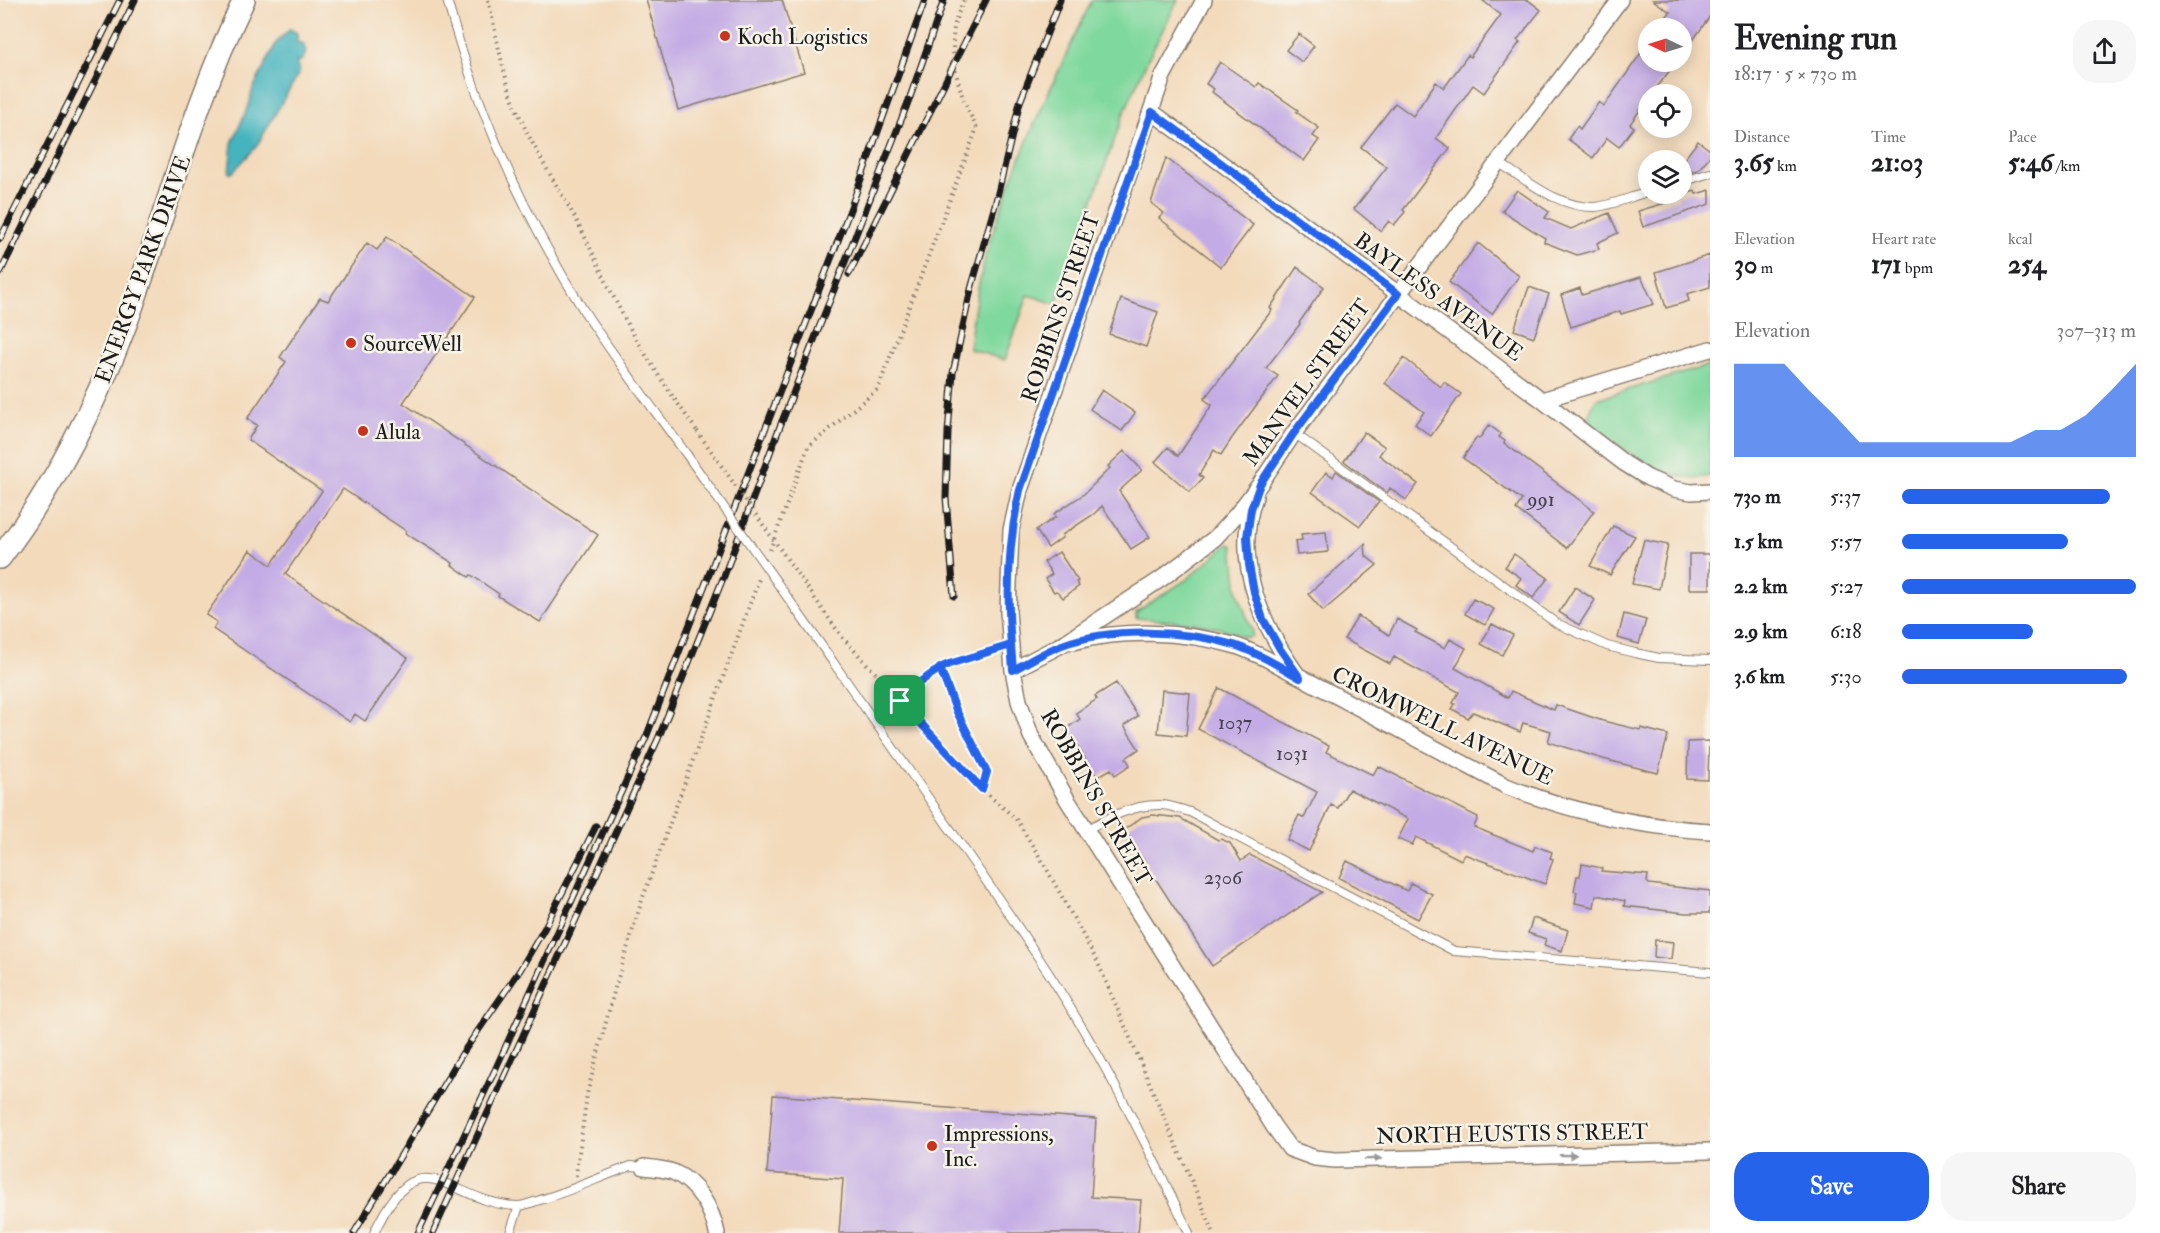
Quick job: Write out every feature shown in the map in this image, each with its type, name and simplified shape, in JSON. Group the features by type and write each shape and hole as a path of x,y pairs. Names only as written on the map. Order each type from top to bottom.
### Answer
{"street":[{"name":"ENERGY PARK DRIVE","path":"0,558 38,502 73,441 100,386 127,321 205,89 228,32 244,0"},
{"name":"ROBBINS STREET","path":"1204,0 1163,76 1020,490 1011,530 1008,569 1008,612 1013,670 1019,701 1031,736 1086,830 1274,1127 1290,1149 1315,1158"},
{"name":"MANVEL STREET","path":"1013,670 1061,645 1189,560 1215,538 1260,484 1294,433 1620,0"},
{"name":"BAYLESS AVENUE","path":"1152,112 1624,463 1648,478 1674,489 1691,492 1710,491"},
{"path":"1542,400 1710,349"},
{"name":"CROMWELL AVENUE","path":"1260,484 1251,509 1247,537 1254,592 1263,619 1300,678"},
{"name":"CROMWELL AVENUE","path":"1061,645 1115,634 1150,633 1189,636 1234,645 1267,659 1506,786 1593,816 1649,826 1710,831"},
{"name":"NORTH EUSTIS STREET","path":"1315,1158 1346,1160 1710,1152"},
{"path":"644,1167 671,1171 684,1178 695,1188 707,1206 717,1233"}],"lane":[{"path":"447,0 472,85 486,121 533,222 585,311 1036,954 1067,1003 1138,1129 1189,1233"},
{"path":"1499,163 1557,199 1576,205 1597,207 1638,195"},
{"path":"1692,179 1710,173"},
{"path":"1294,433 1556,623 1580,636 1626,651 1659,658 1710,660"},
{"path":"1086,830 1125,811 1159,804 1174,807 1190,812 1454,951 1710,972"},
{"path":"374,1233 386,1209 411,1182 432,1177 488,1200 519,1206 553,1196 631,1166 644,1167"},
{"path":"510,1233 519,1206"}],"path":[{"path":"488,0 498,50 524,126 543,165 573,214 629,327 666,388 842,638 982,789 1016,819 1044,864 1097,961 1214,1233"},
{"path":"900,701 940,668 1011,645"},
{"path":"940,668 956,710 987,772 982,789"}],"green space":[{"path":"1092,0 1178,0 1124,113 1056,304 1028,295 1005,360 969,349 983,268 1000,210 1024,149"},
{"path":"1710,365 1710,476 1693,478 1662,471 1633,455 1592,426 1590,412 1597,399"},
{"path":"1228,544 1233,546 1238,593 1252,636 1247,638 1219,628 1194,623 1136,618 1136,612 1186,580"}],"water":[{"path":"290,29 297,33 297,43 303,43 306,52 303,60 296,62 300,71 256,147 232,173 229,173 232,143 250,102 252,91 276,43"}],"building":[{"name":"Koch Logistics","path":"646,0 782,0 804,72 678,110"},
{"path":"1482,0 1528,0 1541,10 1517,40 1520,42 1484,93 1473,85 1436,138 1450,148 1403,210 1405,212 1394,225 1389,221 1381,231 1354,209 1387,167 1361,147 1395,103 1413,116 1436,82 1444,88 1468,55 1470,57 1501,15"},
{"path":"1653,0 1710,0 1710,16 1692,42 1692,18 1666,18 1670,12"},
{"path":"1299,34 1314,46 1302,62 1286,50"},
{"path":"1638,57 1638,72 1668,72 1660,84 1638,84 1638,113 1630,124 1634,127 1619,147 1607,138 1593,158 1568,139 1577,126 1580,129 1599,102 1604,106"},
{"path":"1220,62 1256,87 1259,83 1298,110 1296,112 1319,128 1313,136 1319,140 1304,161 1212,92 1214,89 1206,84"},
{"path":"1698,141 1710,150 1710,156 1698,170 1692,172 1692,150"},
{"path":"1166,158 1253,225 1221,267 1159,218 1164,213 1151,203"},
{"path":"1517,190 1549,212 1545,218 1571,229 1609,213 1618,233 1597,243 1599,249 1577,255 1544,242 1545,238 1502,211"},
{"path":"1710,190 1710,204 1643,227 1638,211 1662,204 1692,204 1692,192 1695,191 1696,194"},
{"path":"387,237 475,297 403,403 598,535 540,622 498,596 499,594 471,575 469,577 452,565 453,563 405,533 406,531 343,489 285,574 408,658 365,721 355,714 350,722 213,629 217,622 206,615 250,550 271,565 322,491 248,440 257,425 247,419 286,362 280,357 320,298 328,301 367,243 377,250"},
{"path":"1478,243 1519,276 1492,314 1449,282"},
{"path":"1710,255 1710,287 1687,294 1689,301 1666,308 1656,272"},
{"path":"1297,267 1324,287 1300,324 1266,368 1278,376 1221,455 1214,450 1199,475 1203,478 1190,492 1155,462 1168,447 1178,456 1212,405 1204,399 1272,310 1270,308"},
{"path":"1641,277 1654,304 1621,314 1620,311 1571,327 1561,295 1580,288 1582,295"},
{"path":"1529,287 1549,294 1534,337 1514,330"},
{"path":"1121,299 1158,312 1146,347 1109,334"},
{"path":"1404,358 1441,387 1444,382 1461,394 1431,436 1415,424 1424,412 1385,383"},
{"path":"1102,390 1135,413 1122,431 1090,409"},
{"path":"1489,425 1501,434 1499,437 1505,441 1504,443 1594,511 1567,548 1516,509 1522,500 1463,458 1477,437 1479,439"},
{"path":"1364,432 1385,447 1379,455 1418,484 1406,500 1390,488 1387,493 1344,461"},
{"path":"1124,451 1142,470 1119,491 1150,537 1131,549 1102,506 1048,548 1036,530 1056,517 1054,514 1084,494"},
{"path":"1336,471 1379,502 1360,526 1312,492 1326,472 1333,477"},
{"path":"1613,526 1635,536 1610,575 1590,566"},
{"path":"1326,532 1328,552 1297,555 1295,541 1302,540 1301,534"},
{"path":"1644,540 1668,545 1659,589 1632,584"},
{"path":"1365,544 1366,556 1377,565 1323,611 1308,594"},
{"path":"1059,552 1079,586 1063,598 1056,591 1054,592 1045,579 1052,574 1044,562"},
{"path":"1514,554 1548,578 1533,598 1516,585 1521,578 1505,567"},
{"path":"1689,554 1710,554 1710,589 1689,589"},
{"path":"1575,587 1595,600 1579,625 1559,612"},
{"path":"1473,599 1494,609 1485,625 1465,614"},
{"path":"1624,614 1646,620 1639,644 1618,638"},
{"path":"1358,616 1389,635 1397,619 1417,630 1415,632 1445,648 1450,639 1466,648 1455,668 1508,698 1511,691 1554,710 1556,705 1603,721 1668,735 1658,773 1548,742 1551,731 1523,723 1520,732 1473,712 1468,718 1452,709 1459,692 1394,657 1390,664 1344,639"},
{"path":"1492,624 1513,635 1502,655 1481,644"},
{"path":"1116,683 1138,716 1124,726 1139,749 1126,758 1130,765 1115,775 1111,769 1097,777 1066,729 1080,719 1076,713 1097,699 1095,696"},
{"path":"1219,688 1329,746 1326,752 1373,775 1378,766 1478,817 1474,827 1533,851 1535,846 1552,852 1550,858 1553,859 1545,884 1464,854 1461,860 1416,837 1412,845 1398,839 1408,819 1349,789 1338,808 1331,805 1309,851 1287,840 1299,815 1304,818 1317,792 1198,729"},
{"path":"1162,690 1190,693 1186,736 1158,733"},
{"path":"1709,741 1708,780 1687,779 1688,742"},
{"path":"1153,815 1180,818 1218,840 1230,843 1241,861 1250,855 1322,892 1212,966 1124,830 1142,817"},
{"path":"1347,861 1407,891 1411,883 1432,894 1418,919 1339,878"},
{"path":"1582,864 1602,868 1601,871 1648,875 1649,884 1710,891 1710,913 1686,913 1624,906 1625,901 1596,895 1594,907 1575,903 1577,892 1574,891"},
{"path":"1533,918 1568,930 1562,951 1544,945 1546,939 1528,933"},
{"path":"1655,940 1673,942 1671,959 1654,957"},
{"name":"Impressions, Inc.","path":"773,1095 1096,1119 1091,1197 1141,1200 1138,1233 839,1233 843,1179 767,1173"}],"railway":[{"path":"0,239 120,0"},
{"path":"0,273 135,0"},
{"path":"418,1233 495,1070 647,735 851,207 925,0"},
{"path":"433,1233 658,739 724,576 777,434 909,100 944,0"},
{"path":"849,274 986,0"},
{"path":"954,596 946,498 953,373 971,289 995,205 1020,102 1060,0"},
{"path":"354,1233 462,1054 520,970 544,929 596,826"}],"place":[{"name":"Koch Logistics","path":"725,36"},
{"name":"SourceWell","path":"351,343"},
{"name":"Alula","path":"363,431"},
{"name":"Impressions, Inc.","path":"932,1146"}],"route":[{"path":"900,701 940,668 949,664 1011,645 1013,670 1061,645 1115,634 1150,633 1189,636 1234,645 1267,659 1300,678 1263,619 1254,592 1247,537 1251,509 1260,484 1294,433 1398,294 1152,112 1020,490 1011,530 1008,569 1011,645 940,668 956,710 987,772 982,789 900,701"}]}
